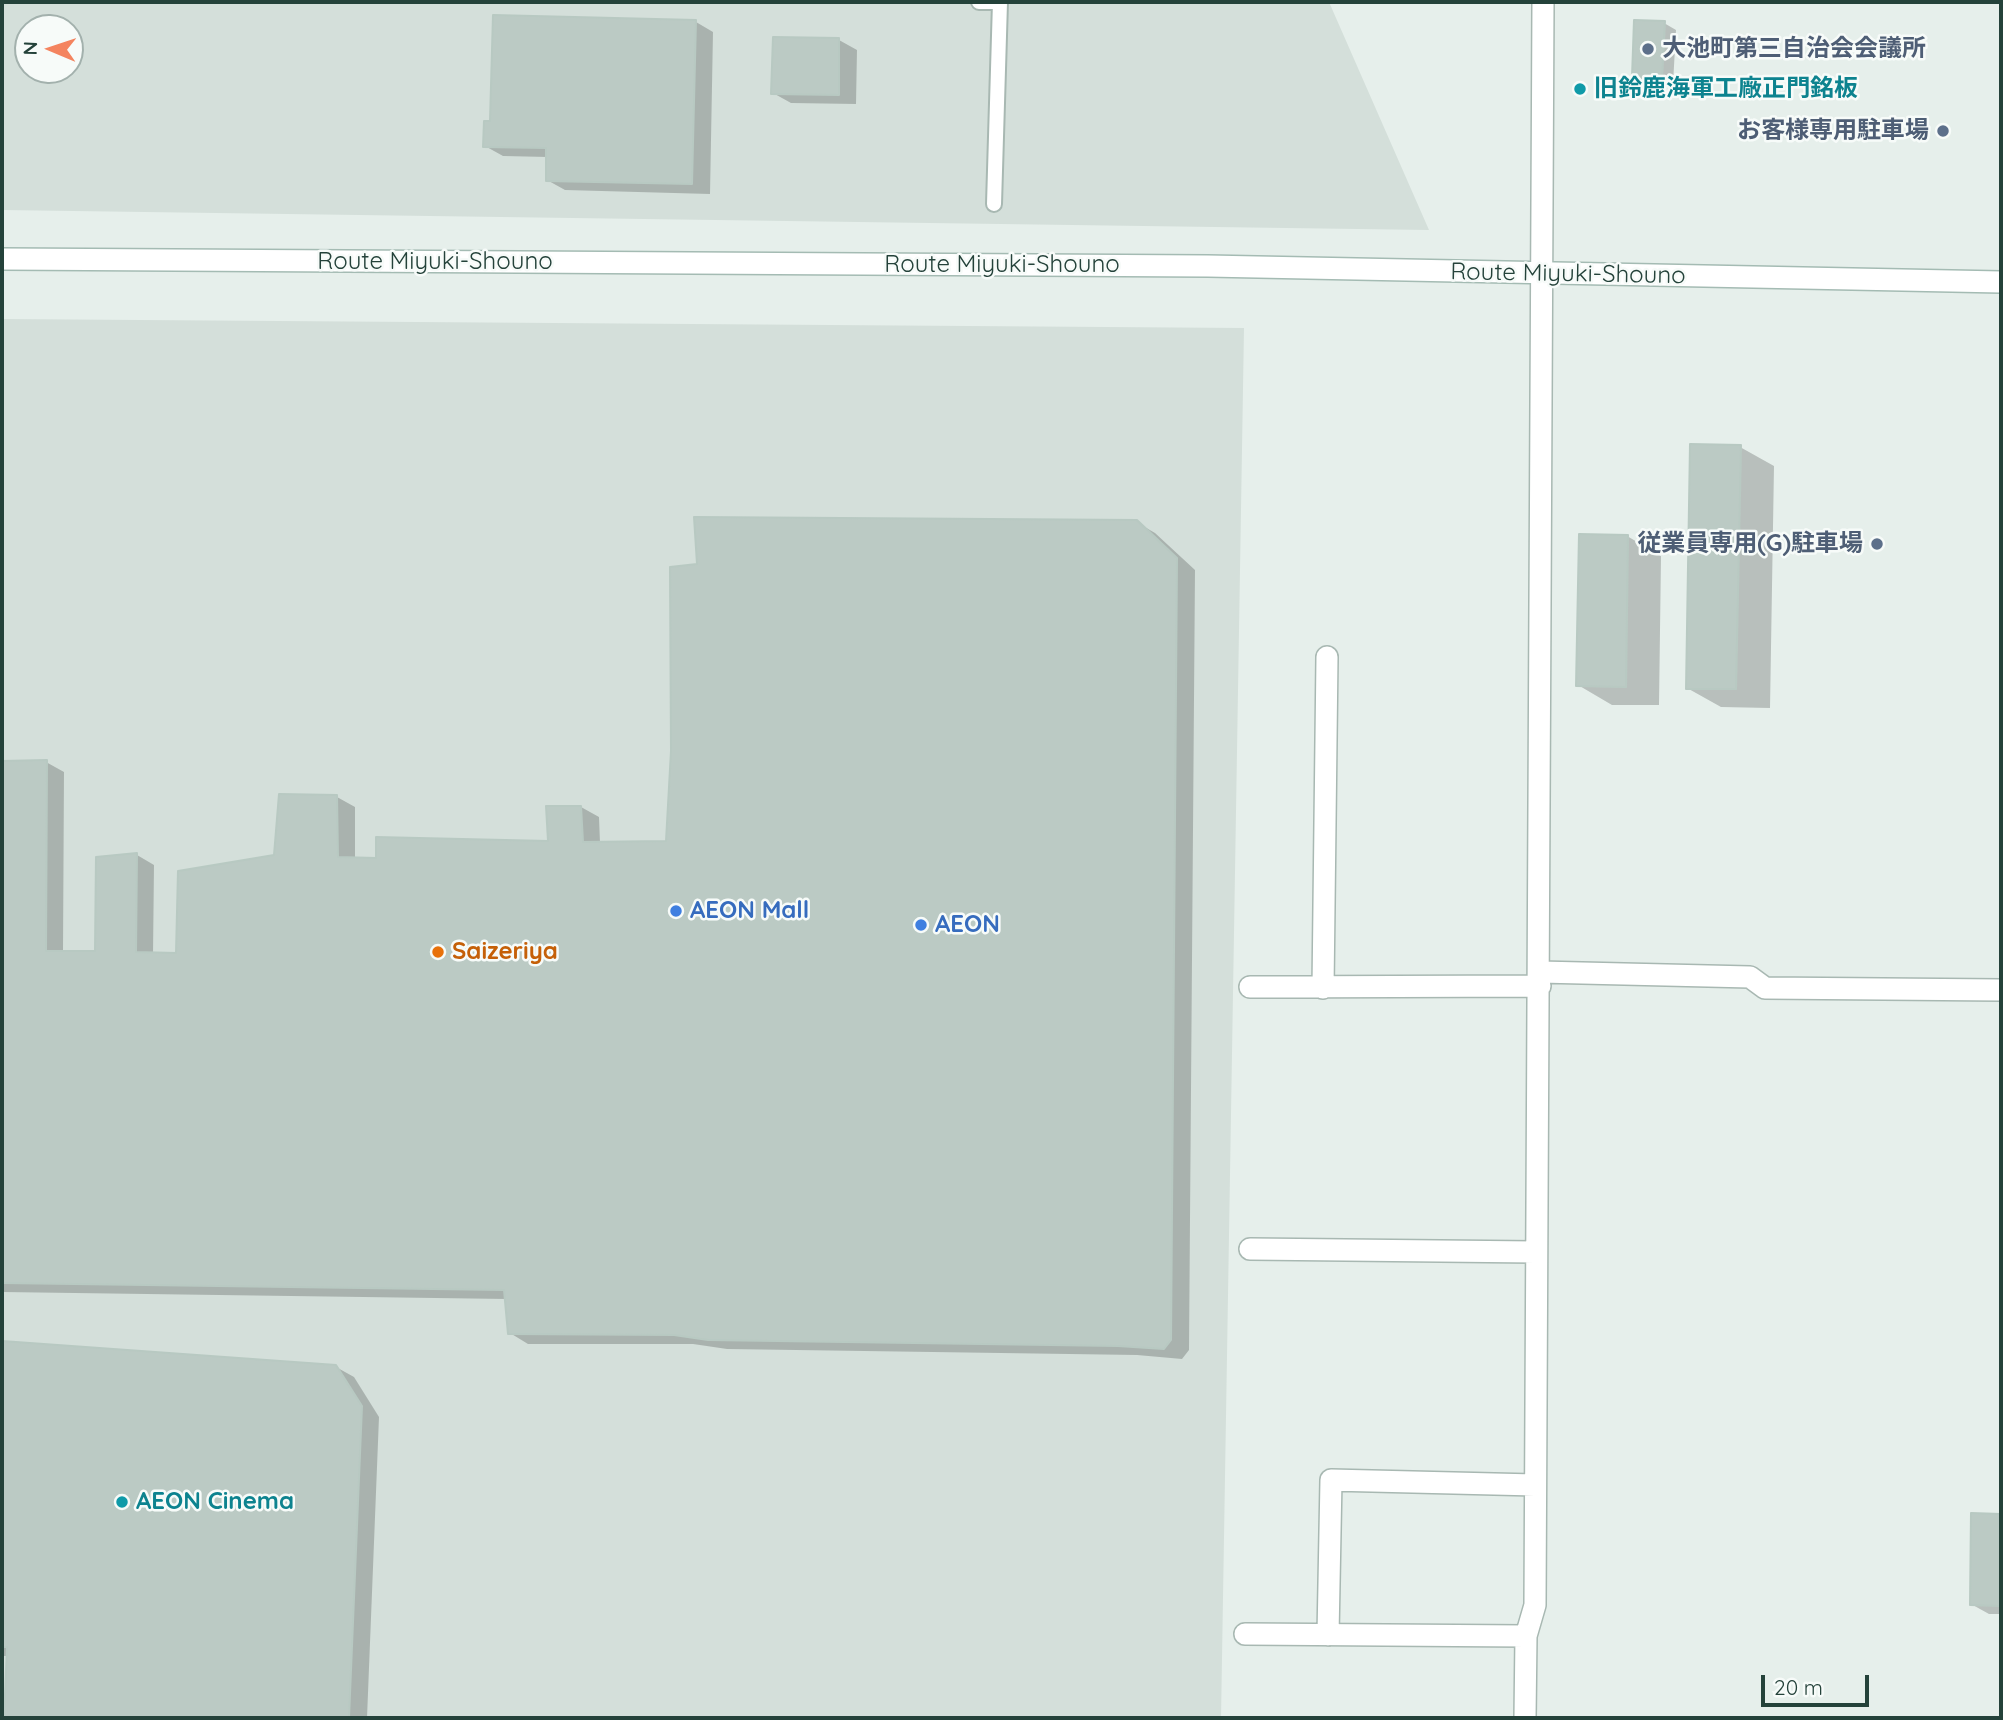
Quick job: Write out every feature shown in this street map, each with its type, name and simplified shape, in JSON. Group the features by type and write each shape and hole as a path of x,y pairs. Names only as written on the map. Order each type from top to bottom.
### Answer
{"street":[{"path":"1525,1718 1526,1636 1535,1605 1543,2"},
{"name":"Route Miyuki-Shouno","path":"2,259 1208,266 2001,282"},
{"path":"1323,988 1327,657"},
{"path":"1250,987 1323,988 1540,979 1750,977 1765,988 2001,990"},
{"path":"1250,1249 1535,1252"},
{"path":"1328,1635 1331,1480 1535,1485"},
{"path":"1245,1634 1526,1636"}],"lane":[{"path":"979,2 1000,2 994,204"}],"shaded area":[{"path":"2,2 1329,2 1429,230 2,210"},
{"path":"2,319 1244,328 1221,1718 2,1718"}],"building":[{"path":"493,15 696,20 692,184 546,181 546,148 483,147 484,121 490,121"},
{"name":"大池町第三自治会会議所","path":"1634,20 1665,21 1662,79 1632,77"},
{"path":"773,37 839,38 839,95 771,94"},
{"path":"1690,444 1741,445 1736,689 1686,689"},
{"name":"AEON Mall","path":"694,517 1137,520 1177,558 1171,1340 1164,1349 708,1340 674,1335 508,1334 504,1290 2,1283 2,761 47,760 46,951 95,951 96,857 137,853 136,952 176,953 178,871 274,855 279,794 337,795 338,857 376,858 376,837 548,841 546,806 581,806 583,842 666,841 671,751 670,567 697,564"},
{"path":"1579,534 1628,535 1626,687 1576,686"},
{"path":"2,1341 336,1365 362,1406 349,1718 4,1718 7,1647 2,1647"},
{"path":"1971,1513 2001,1514 2001,1606 1970,1605"}],"place":[{"name":"大池町第三自治会会議所","path":"1648,49"},
{"name":"旧鈴鹿海軍工廠正門銘板","path":"1580,89"},
{"name":"お客様専用駐車場","path":"1943,131"},
{"name":"従業員専用(G)駐車場","path":"1877,544"},
{"name":"AEON Mall","path":"676,911"},
{"name":"AEON","path":"921,925"},
{"name":"Saizeriya","path":"438,952"},
{"name":"AEON Cinema","path":"122,1502"}]}
